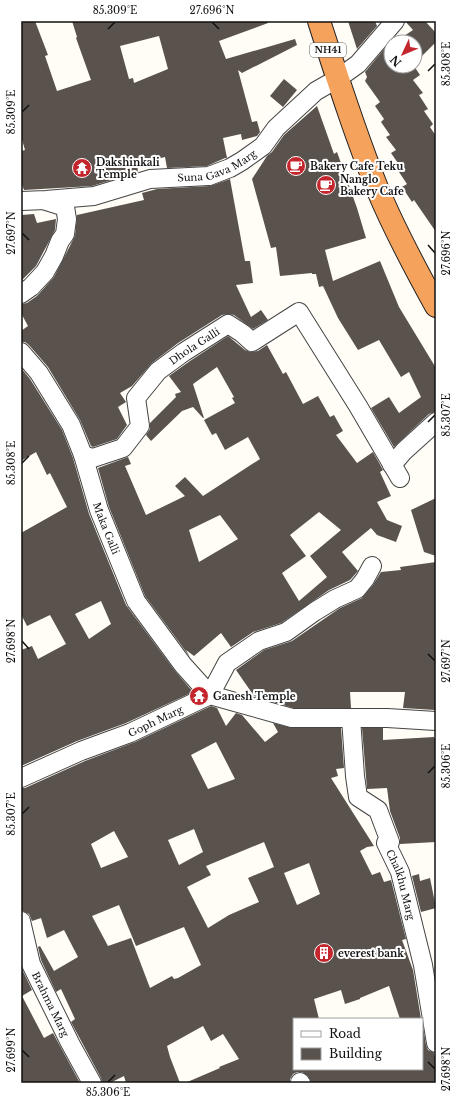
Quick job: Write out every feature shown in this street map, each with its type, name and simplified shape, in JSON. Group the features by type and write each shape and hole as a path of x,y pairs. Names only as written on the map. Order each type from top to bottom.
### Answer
{"highway":[{"name":"NH41","path":"319,21 337,79 378,189 400,238 436,306"}],"street":[{"name":"Suna Gava Marg","path":"21,201 94,196 150,179 210,176 230,168 242,162 263,146 276,128 316,91 337,79 358,64 395,21"},
{"path":"21,294 31,287 45,272 65,234 67,219 65,207 46,200"},
{"name":"Dhola Galli","path":"83,455 93,458 123,448 140,426 136,398 158,371 184,352 228,324 252,342 299,312 358,406 396,471 404,451 436,422"},
{"name":"Maka Galli","path":"21,352 39,373 52,397 71,425 83,455 98,510 136,602 183,665 210,695"},
{"path":"372,566 365,579 357,589 324,606 286,632 259,641 227,663 210,695 292,718 387,718 436,721"},
{"name":"Goph Marg","path":"21,778 81,751 130,732 210,695"},
{"name":"Chalkhu Marg","path":"351,718 358,797 378,810 390,842 386,843 400,872 423,965 436,1043"},
{"name":"Brahma Marg","path":"21,920 31,964 70,1043 92,1083"}],"building":[{"path":"21,21 35,21 48,55 45,56 57,91 91,80 76,38 77,37 72,21 268,21 268,23 219,41 226,59 295,39 297,45 242,73 238,70 252,122 257,121 260,132 257,136 242,140 241,134 223,138 227,158 207,166 167,168 165,157 137,164 138,172 92,186 24,190 21,182 21,151 25,150 21,136","holes":["159,36 168,69 134,83 133,78 129,79 120,46"]},
{"path":"348,21 375,21 377,26 357,49"},
{"path":"405,21 425,21 436,33 436,42 423,55 423,34 407,34 413,30"},
{"path":"383,50 383,74 420,75 413,80 423,93 419,95 428,109 424,111 433,124 430,127 436,136 436,232 414,200 412,202 402,187 407,184 397,169 400,166 391,153 396,150 386,137 390,135 381,122 384,119 375,106 380,102 365,81 367,77 365,72"},
{"path":"284,79 297,90 283,107 270,96"},
{"path":"317,106 334,154 337,152 366,238 325,250 333,281 380,261 399,307 436,368 436,412 429,414 394,447 371,408 389,397 399,413 421,397 409,372 401,377 379,340 358,350 338,318 323,286 319,287 316,274 312,273 280,276 276,247 271,248 252,179 267,156 272,152 284,135"},
{"path":"230,179 245,261 250,261 253,283 236,285 251,317 261,310 268,320 253,329 234,315 222,315 178,343 152,363 132,386 120,393 126,402 118,407 127,425 117,439 93,447 91,446 80,420 48,367 29,345 25,342 21,342 21,331 28,326 21,313 21,304 27,303 37,296 54,277 75,236 77,215 144,200 142,193 157,189 210,186"},
{"path":"34,214 37,223 56,219 55,230 36,266 21,281 21,215"},
{"path":"228,336 245,350 251,352 258,351 267,345 283,374 286,372 303,404 318,396 330,417 334,415 343,431 336,435 357,463 373,452 383,470 380,472 391,496 377,502 387,520 402,526 396,542 377,535 371,528 342,552 358,571 350,580 329,590 281,623 253,632 231,647 221,633 194,656 186,650 190,657 145,596 109,507 98,468 128,457 131,464 125,466 146,515 185,496 175,486 185,477 203,496 260,459 248,437 225,450 216,433 212,435 204,420 235,403 232,398 234,397 217,367 193,384 204,418 193,407 182,411 151,441 146,435 150,429 150,423 176,397 175,394 181,392 169,376","holes":["319,512 341,530 310,556 327,577 299,601 282,573 306,556 290,535","220,515 238,539 199,562 189,530"]},
{"path":"21,368 30,379 62,430 73,458 89,514 126,605 175,671 193,692 126,723 77,741 21,766 21,650 32,646 38,659 66,644 50,615 27,626 21,614 21,533 67,507 50,473 47,475 36,452 21,461","holes":["101,601 111,624 89,639 75,614"]},
{"path":"436,498 436,556 424,552 411,510"},
{"path":"436,562 435,710 403,708 405,692 350,692 351,708 293,708 254,696 236,670 264,650 292,641 340,608 362,598 373,585 381,572 401,570 400,567"},
{"path":"211,706 217,708 226,726 236,713 242,715 265,742 278,732 273,723 292,728 341,728 344,768 336,769 338,776 331,778 374,846 367,847 360,851 372,875 380,872 384,882 391,880 406,939 402,940 413,970 421,1018 400,1018 389,986 345,1004 341,990 314,999 319,1018 293,1018 293,1070 423,1070 423,1026 426,1045 428,1050 434,1053 436,1060 436,1083 311,1083 308,1076 302,1072 297,1072 293,1074 290,1079 290,1083 185,1083 239,1059 223,1034 211,1041 203,1026 167,1046 180,1083 126,1083 124,1076 110,1083 102,1083 101,1078 71,1022 75,1019 61,989 56,992 41,960 38,947 40,946 54,971 78,957 64,930 47,938 41,918 32,921 29,914 22,911 21,908 21,788 25,788 85,761 135,742","holes":["216,742 235,779 208,789 191,755","194,829 203,852 179,865 168,840","114,831 128,857 101,868 91,844","264,842 274,867 248,878 259,902 229,915 208,928 187,887 211,875 206,866","309,863 320,894 297,905 284,873","119,905 136,946 184,927 201,965 178,978 174,979 172,976 150,988 131,938 108,946 92,916"]},
{"path":"362,728 383,728 383,740 436,738 436,842 400,844 400,838 390,811 387,788 367,789"},
{"path":"419,874 420,881 430,878 436,908 421,912 412,876"},
{"path":"21,967 32,990 22,996 44,1038 53,1033 80,1083 21,1083"}],"place":[{"name":"Bakery Cafe Teku","path":"296,166"},
{"name":"Dakshinkali Temple","path":"82,168"},
{"name":"Nanglo Bakery Cafe","path":"326,185"},
{"name":"Ganesh Temple","path":"199,696"},
{"name":"everest bank","path":"324,953"}]}
